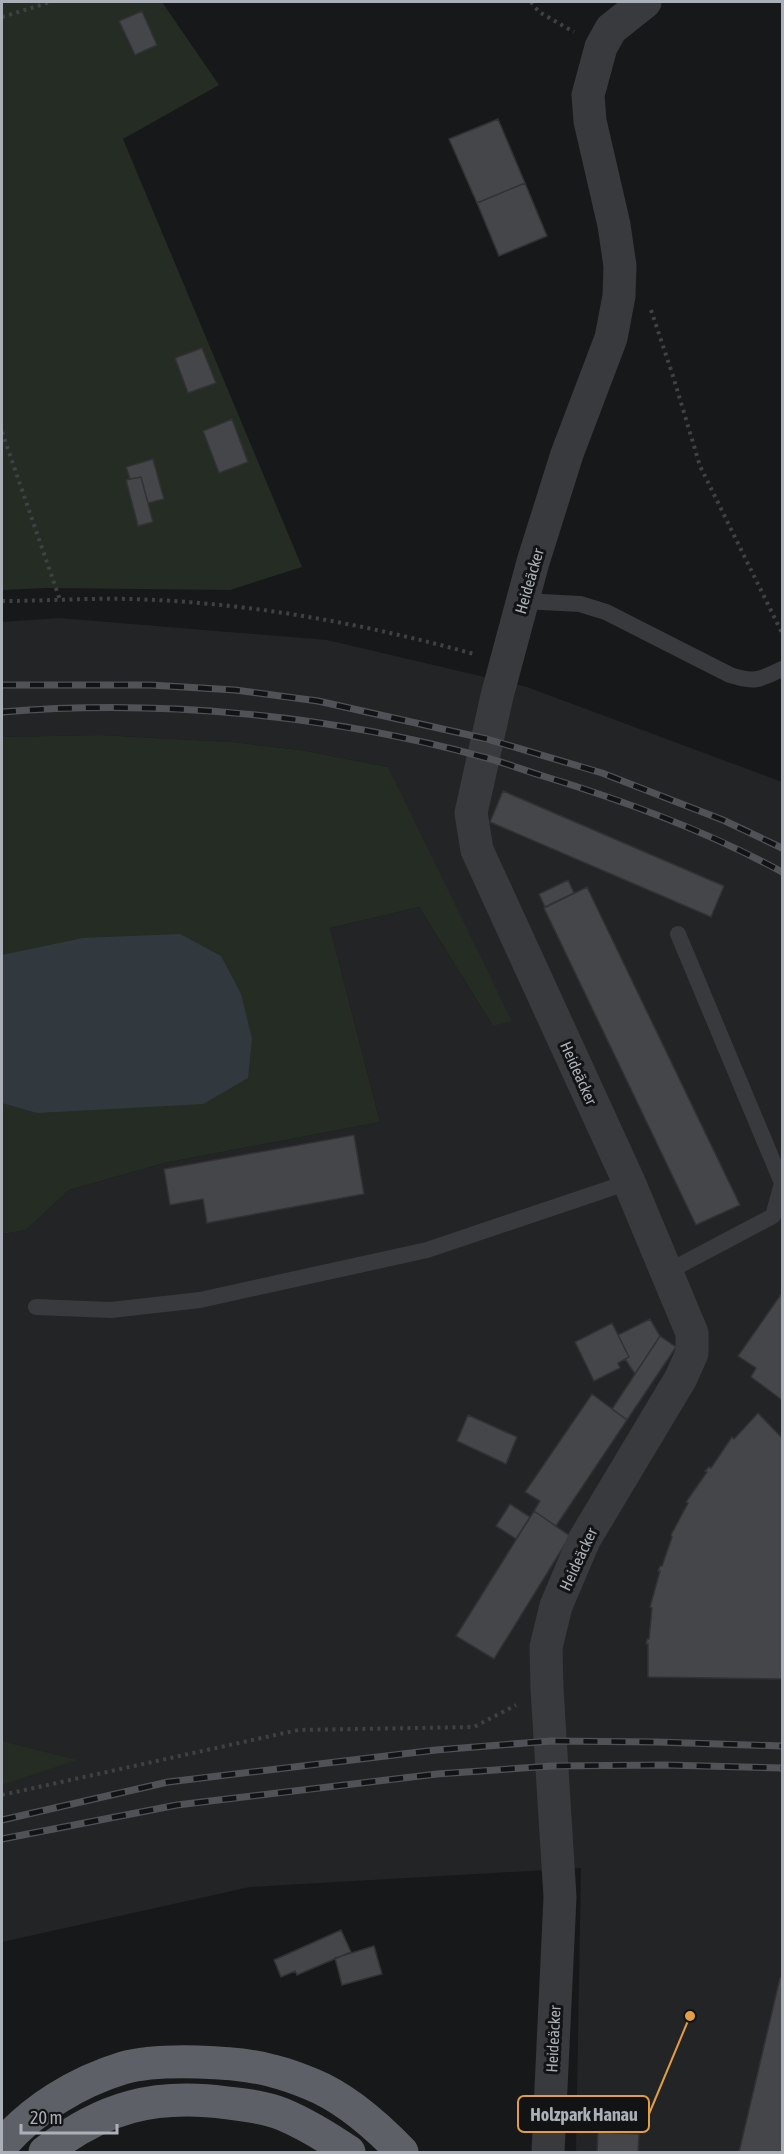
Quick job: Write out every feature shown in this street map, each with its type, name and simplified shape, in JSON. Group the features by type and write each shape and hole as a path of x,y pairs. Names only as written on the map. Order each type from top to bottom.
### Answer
{"highway":[{"path":"2,2145 44,2106 85,2084 124,2068 170,2062 220,2064 271,2070 313,2085 355,2110 402,2152"},
{"path":"45,2152 70,2133 113,2111 155,2101 200,2099 279,2112 317,2130 349,2152"}],"street":[{"name":"Heideäcker","path":"548,2152 560,1897 546,1647 556,1606 584,1540 681,1378 692,1353 692,1333 665,1273 629,1182 477,850 471,813 487,739 533,562 567,454 611,338 619,296 620,266 614,225 590,121 588,94 601,47 611,29 645,2"}],"lane":[{"path":"523,601 580,604 606,612 730,675 748,681 762,679 783,669"},
{"path":"665,1273 772,1216 783,1183 678,934"},
{"path":"36,1307 111,1310 200,1300 427,1250 629,1182"}],"path":[{"path":"2,17 51,2"},
{"path":"531,2 539,12 601,47"},
{"path":"647,301 656,323 700,466 783,633"},
{"path":"2,432 60,600"},
{"path":"2,601 129,599 237,607 418,639 506,663"},
{"path":"2,1795 298,1730 474,1727 547,1689"}],"shaded area":[{"path":"2,2 162,2 219,85 123,139 302,567 230,590 46,588 2,590"},
{"path":"59,618 327,640 527,687 782,782 782,2152 576,2152 581,1868 250,1887 2,1942 2,1785 77,1760 2,1741 2,1234 26,1230 69,1190 164,1163 380,1122 330,928 419,907 493,1026 388,767 301,750 231,742 99,735 2,737 2,622"},
{"path":"99,735 231,742 301,750 388,767 512,1021 493,1026 419,907 330,928 380,1122 164,1163 69,1190 26,1230 2,1234 2,737"},
{"path":"180,934 221,956 241,994 252,1039 248,1078 203,1104 37,1113 2,1103 2,955 83,938"},
{"path":"2,1741 78,1760 2,1785"}],"building":[{"path":"142,11 157,45 135,55 119,21"},
{"path":"498,119 525,183 477,203 449,139"},
{"path":"525,183 547,236 499,256 477,203"},
{"path":"202,348 216,383 188,393 175,358"},
{"path":"232,419 248,462 219,473 203,431"},
{"path":"153,459 164,499 148,503 141,477 130,479 126,467"},
{"path":"141,477 153,522 138,526 126,480"},
{"path":"503,791 724,886 711,917 490,822"},
{"path":"568,880 574,893 545,907 539,894"},
{"path":"587,887 740,1205 696,1225 544,908"},
{"path":"354,1135 364,1194 207,1223 203,1199 170,1205 164,1169"},
{"path":"782,1293 782,1400 751,1377 756,1368 738,1356"},
{"path":"650,1319 660,1336 635,1374 625,1359 629,1357 618,1335"},
{"path":"612,1323 629,1357 618,1363 620,1368 594,1381 575,1342"},
{"path":"660,1336 676,1347 627,1420 612,1409"},
{"path":"592,1394 627,1420 556,1526 534,1511 540,1501 525,1492"},
{"path":"758,1413 782,1438 782,1679 648,1677 648,1644 646,1644 649,1639 652,1608 650,1607 660,1571 658,1571 662,1566 671,1535 688,1503 686,1502 707,1472 705,1471 711,1468 732,1437 734,1439"},
{"path":"468,1415 517,1437 506,1464 457,1441"},
{"path":"510,1504 530,1517 516,1539 496,1526"},
{"path":"534,1511 570,1536 494,1659 456,1636"},
{"path":"341,1930 351,1952 297,1975 295,1971 281,1977 274,1960"},
{"path":"374,1946 382,1974 342,1985 335,1958"},
{"path":"780,1978 782,1978 782,2152 739,2152"},
{"path":"598,2132 639,2134 638,2152 597,2152"}],"railway":[{"path":"2,685 150,685 235,690 318,701 487,739 602,773 723,820 782,848"},
{"path":"2,712 62,708 183,709 305,721 425,742 498,761 635,807 725,843 782,872"},
{"path":"2,1820 168,1782 436,1750 551,1741 782,1746"},
{"path":"2,1839 177,1805 437,1774 552,1766 665,1765 782,1768"}],"place":[{"name":"Holzpark Hanau","path":"690,2016"}]}
